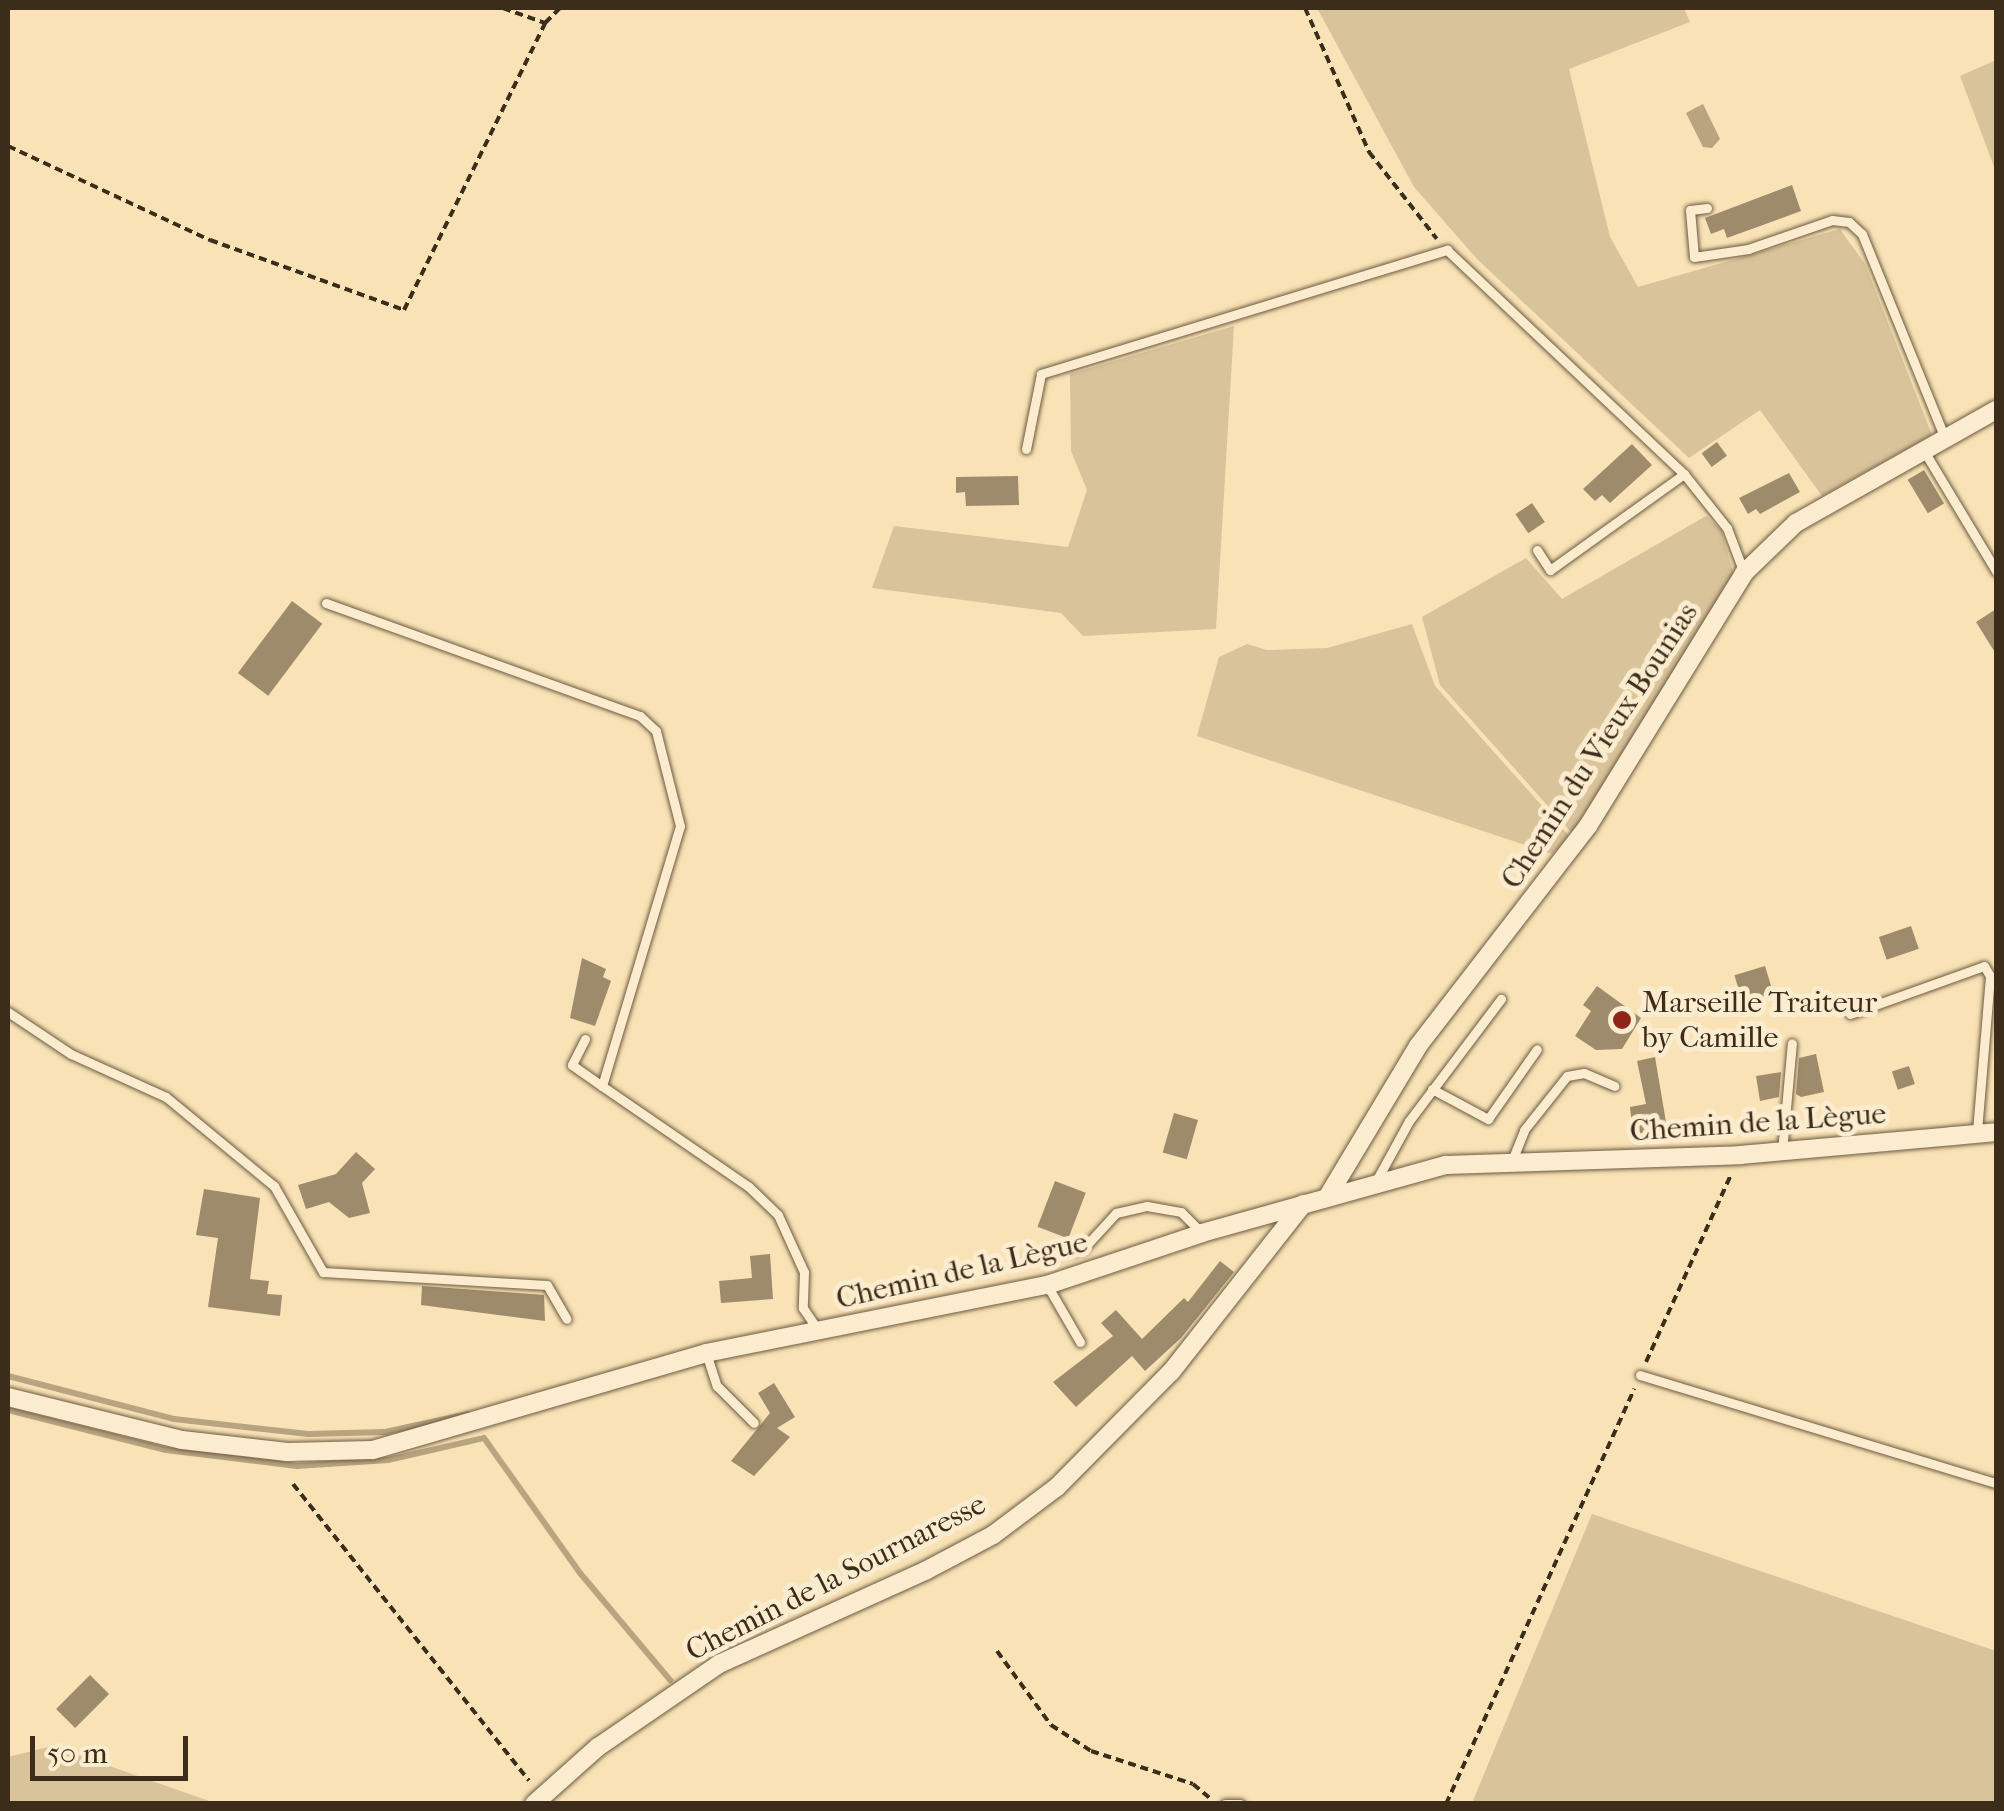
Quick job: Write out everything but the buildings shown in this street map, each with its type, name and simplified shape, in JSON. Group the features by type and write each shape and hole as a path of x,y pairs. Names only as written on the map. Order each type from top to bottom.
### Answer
{"street":[{"name":"Chemin du Vieux Bounias","path":"1328,1196 1418,1046 1577,842 1744,573 1796,523 1996,410"},
{"name":"Chemin de la Lègue","path":"8,1397 182,1440 287,1452 374,1450 706,1352 820,1333 1047,1286 1202,1234 1446,1165 1740,1156 1996,1132"},
{"name":"Chemin de la Sournaresse","path":"538,1800 598,1746 718,1664 925,1571 993,1535 1057,1487 1170,1372 1303,1204"}],"lane":[{"path":"1707,208 1690,210 1694,257 1748,249 1832,220 1849,222 1862,234 1944,438"},
{"path":"1026,449 1042,374 1447,250 1684,474 1727,528 1744,573"},
{"path":"1924,451 1996,571"},
{"path":"1537,550 1550,570 1684,474"},
{"path":"326,602 640,716 656,731 680,826 602,1086"},
{"path":"1850,1014 1984,966 1990,976 1977,1135"},
{"path":"1375,1183 1432,1090 1501,999"},
{"path":"8,1012 71,1054 166,1097 274,1186 323,1272 548,1286 568,1319"},
{"path":"584,1039 572,1065 749,1187 778,1215 804,1272 803,1308 820,1333"},
{"path":"1782,1152 1792,1042"},
{"path":"1432,1090 1488,1119 1538,1049"},
{"path":"1511,1163 1524,1130 1567,1076 1584,1073 1614,1086"},
{"path":"1029,1258 1084,1249 1116,1213 1148,1206 1181,1212 1202,1234"},
{"path":"1047,1286 1080,1342"},
{"path":"706,1352 717,1386 754,1423"},
{"path":"1640,1375 1996,1483"},
{"path":"1225,1804 1240,1804"}],"path":[{"path":"503,8 545,23"},
{"path":"8,146 210,240 404,310 545,23 560,8"},
{"path":"1305,8 1370,152 1447,250"},
{"path":"1446,1804 1740,1156"},
{"path":"293,1484 538,1800"},
{"path":"997,1651 1051,1725 1092,1751 1193,1784 1216,1804"}],"shaded area":[{"path":"1317,8 1684,8 1690,22 1569,69 1610,237 1638,287 1840,229 1865,264 1932,435 1822,496 1760,410 1689,458 1477,259 1414,187"},
{"path":"1996,60 1996,172 1960,76"},
{"path":"1703,104 1720,139 1712,148 1703,147 1686,113"},
{"path":"1234,326 1216,629 1083,636 1061,613 872,588 894,526 1068,547 1087,490 1071,451 1070,374"},
{"path":"1706,516 1721,530 1734,575 1572,833 1440,685 1422,617 1526,558 1562,599"},
{"path":"1412,624 1435,686 1569,836 1552,854 1197,736 1219,657 1247,644 1267,650 1327,648"},
{"path":"1592,1514 1996,1651 1996,1803 1472,1803"},
{"path":"52,1746 215,1803 8,1803 8,1757"}],"waterway":[{"path":"8,1376 174,1419 308,1434 385,1432 468,1414"},
{"path":"8,1410 166,1450 297,1466 388,1460 484,1438 580,1573 670,1680"}],"place":[{"name":"Marseille Traiteur by Camille","path":"1622,1020"}]}
